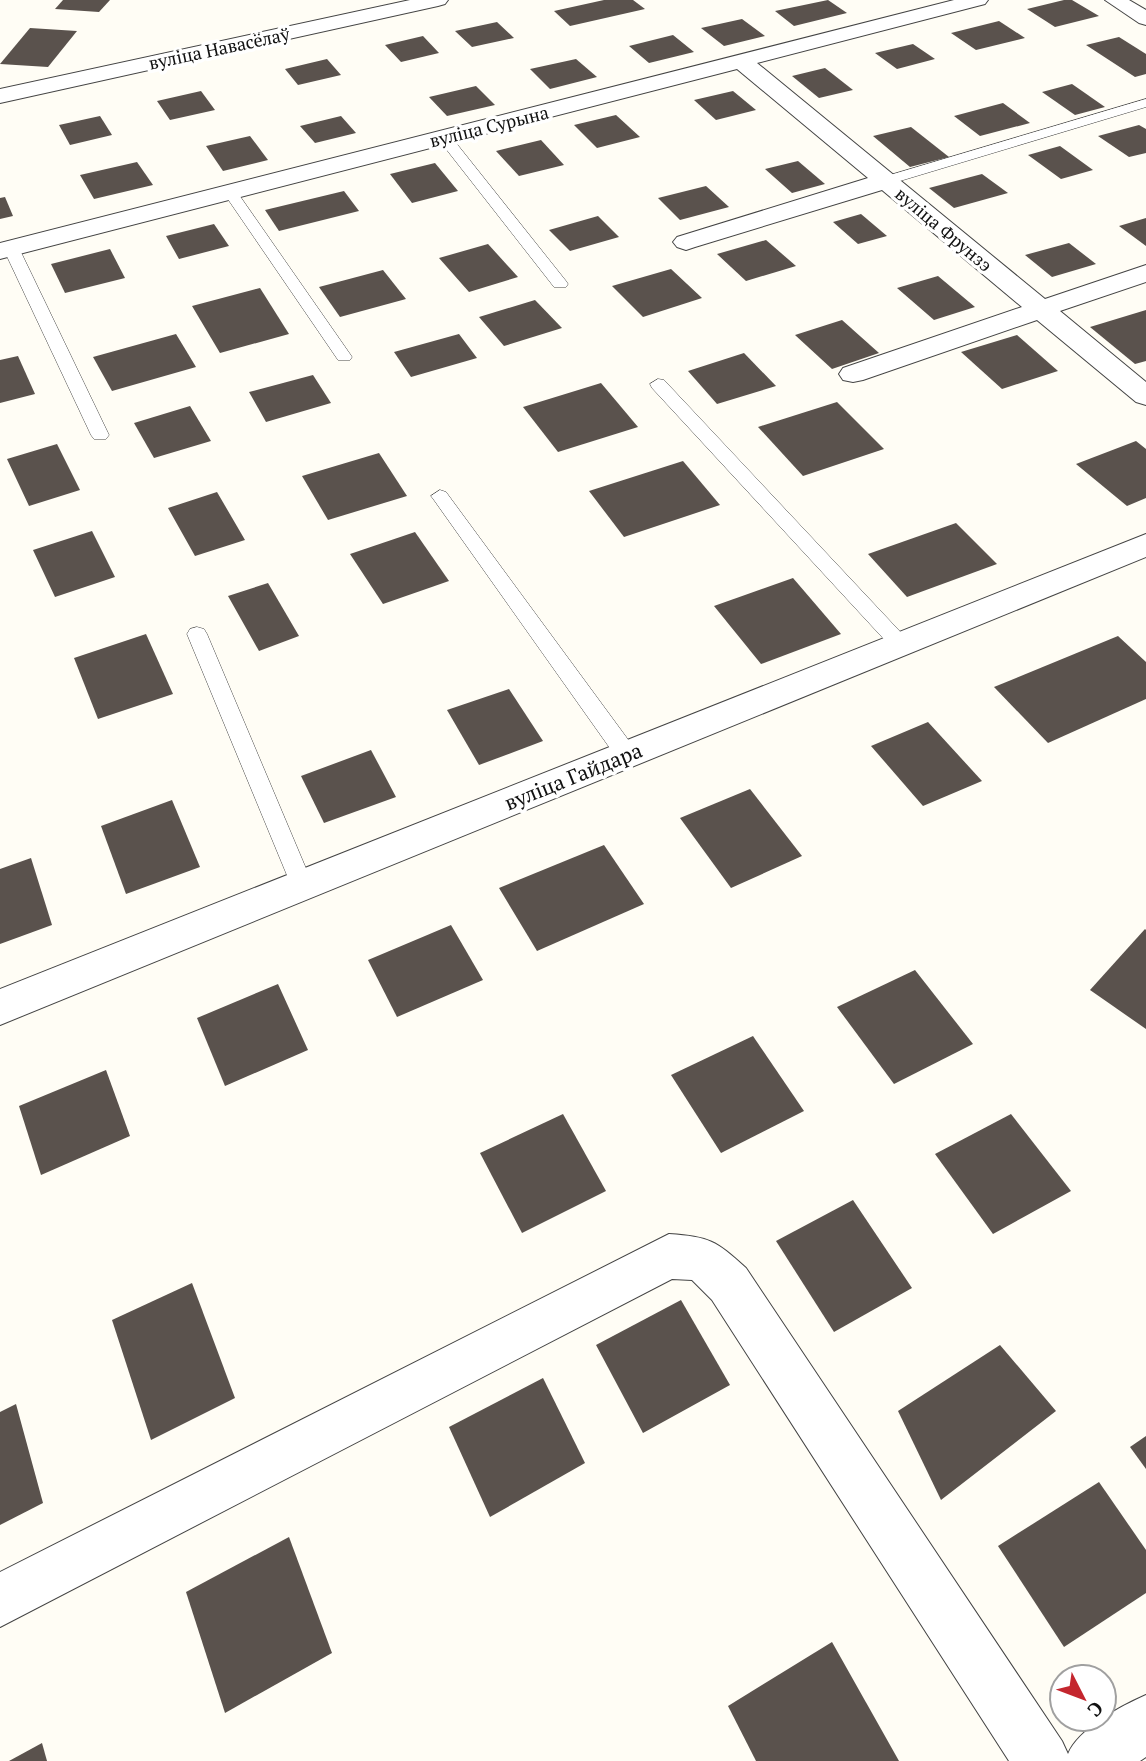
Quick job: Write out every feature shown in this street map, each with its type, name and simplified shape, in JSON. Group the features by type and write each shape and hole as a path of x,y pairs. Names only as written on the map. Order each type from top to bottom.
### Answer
{"street":[{"name":"вуліца Навасёлаў","path":"0,96 363,8 438,0"},
{"name":"вуліца Сурына","path":"6,249 978,0"},
{"path":"1115,0 1146,19"},
{"name":"вуліца Фрунзэ","path":"742,62 1146,396"},
{"path":"686,242 886,181"},
{"path":"853,374 1146,273"},
{"name":"вуліца Гайдара","path":"0,1007 1146,545"},
{"path":"0,1600 669,1256 702,1259 729,1284 1042,1761"},
{"path":"1093,1761 1146,1723"}],"lane":[{"path":"886,181 1146,103"},
{"path":"444,137 560,284"},
{"path":"230,192 344,357"},
{"path":"6,249 100,435"},
{"path":"658,384 900,644"},
{"path":"440,496 627,755"},
{"path":"197,634 302,885"}],"building":[{"path":"63,0 110,0 99,12 55,9"},
{"path":"604,0 633,0 645,9 570,26 554,11"},
{"path":"828,0 847,13 794,26 775,11"},
{"path":"1072,0 1099,16 1055,27 1027,9"},
{"path":"742,19 765,36 724,46 701,28"},
{"path":"999,21 1025,38 976,50 951,33"},
{"path":"497,22 514,38 472,47 455,31"},
{"path":"30,28 77,31 48,67 0,64"},
{"path":"673,35 694,52 649,63 629,46"},
{"path":"423,36 439,53 401,62 385,45"},
{"path":"1119,37 1146,54 1146,74 1135,77 1086,45"},
{"path":"913,44 935,59 897,69 875,53"},
{"path":"327,59 341,75 298,85 285,69"},
{"path":"576,59 597,77 550,89 530,69"},
{"path":"825,68 853,90 819,98 792,76"},
{"path":"1072,84 1105,107 1075,115 1042,92"},
{"path":"476,86 495,105 447,116 429,97"},
{"path":"201,91 215,110 170,120 157,101"},
{"path":"733,91 756,110 716,120 694,100"},
{"path":"1003,103 1030,123 980,136 954,116"},
{"path":"616,115 640,137 597,148 574,125"},
{"path":"100,116 112,135 70,145 59,125"},
{"path":"341,116 356,133 315,143 300,126"},
{"path":"1139,125 1146,129 1146,153 1129,157 1098,136"},
{"path":"911,127 949,157 910,167 873,136"},
{"path":"250,136 268,160 223,171 206,146"},
{"path":"541,140 564,165 519,176 496,151"},
{"path":"1060,146 1093,170 1061,179 1028,155"},
{"path":"798,161 825,184 792,193 765,169"},
{"path":"137,162 153,185 94,199 80,175"},
{"path":"435,163 458,191 412,203 390,174"},
{"path":"982,174 1008,193 954,208 929,188"},
{"path":"706,186 729,207 680,220 658,198"},
{"path":"344,191 359,211 279,231 265,210"},
{"path":"5,197 13,216 0,219 0,198"},
{"path":"861,214 887,236 858,244 833,222"},
{"path":"598,216 619,237 570,251 549,230"},
{"path":"1146,218 1146,246 1119,226"},
{"path":"214,224 229,246 179,259 166,236"},
{"path":"766,240 796,266 746,281 717,254"},
{"path":"1069,243 1096,264 1052,277 1025,255"},
{"path":"488,244 518,277 469,292 439,258"},
{"path":"110,249 125,278 65,293 51,264"},
{"path":"671,269 702,298 643,317 612,286"},
{"path":"383,270 406,299 340,317 319,287"},
{"path":"938,276 975,307 934,320 897,288"},
{"path":"260,288 289,334 220,353 192,306"},
{"path":"535,300 562,328 504,346 479,317"},
{"path":"1146,310 1146,361 1135,364 1090,327"},
{"path":"842,320 879,353 832,369 795,335"},
{"path":"176,334 196,367 112,391 93,357"},
{"path":"459,334 477,358 411,377 394,352"},
{"path":"1017,335 1058,371 1002,389 961,352"},
{"path":"744,353 776,386 717,404 688,371"},
{"path":"18,356 35,394 0,403 0,360"},
{"path":"313,375 331,403 266,422 249,392"},
{"path":"601,383 638,427 558,452 523,407"},
{"path":"837,402 884,449 803,476 758,427"},
{"path":"190,406 211,441 154,458 134,423"},
{"path":"1136,441 1146,449 1146,498 1127,506 1076,464"},
{"path":"57,444 80,490 29,506 7,459"},
{"path":"379,453 407,496 328,520 302,476"},
{"path":"683,461 720,505 624,537 589,491"},
{"path":"217,492 245,540 195,556 168,508"},
{"path":"956,523 997,564 907,597 868,554"},
{"path":"92,531 115,577 55,597 33,550"},
{"path":"415,532 449,581 383,604 350,554"},
{"path":"793,578 841,634 761,664 714,606"},
{"path":"268,583 299,636 259,651 228,596"},
{"path":"146,634 173,694 98,719 74,658"},
{"path":"1118,636 1146,662 1146,699 1048,743 994,687"},
{"path":"509,689 543,741 479,765 447,710"},
{"path":"928,722 982,781 923,806 871,746"},
{"path":"371,750 396,797 324,823 301,776"},
{"path":"750,789 802,856 731,888 680,818"},
{"path":"172,800 200,867 126,894 101,826"},
{"path":"604,845 644,904 537,951 499,888"},
{"path":"31,858 52,925 0,944 0,869"},
{"path":"451,925 483,980 397,1017 368,960"},
{"path":"1146,930 1146,1029 1090,990"},
{"path":"915,970 973,1044 894,1084 837,1007"},
{"path":"278,984 308,1050 225,1086 197,1018"},
{"path":"753,1036 804,1111 721,1153 671,1075"},
{"path":"106,1070 130,1136 41,1175 19,1106"},
{"path":"563,1114 606,1191 522,1233 480,1153"},
{"path":"1011,1114 1071,1191 993,1234 935,1154"},
{"path":"853,1200 912,1288 834,1332 776,1241"},
{"path":"192,1283 235,1398 151,1440 112,1320"},
{"path":"681,1300 730,1385 643,1433 596,1345"},
{"path":"1000,1345 1056,1411 941,1500 898,1411"},
{"path":"543,1378 585,1463 490,1517 449,1427"},
{"path":"16,1404 43,1503 0,1525 0,1412"},
{"path":"1146,1436 1146,1469 1130,1447"},
{"path":"1099,1482 1146,1550 1146,1593 1064,1647 998,1546"},
{"path":"289,1537 332,1653 225,1713 186,1592"},
{"path":"832,1642 899,1761 756,1761 728,1706"},
{"path":"42,1743 47,1761 9,1761"}]}
